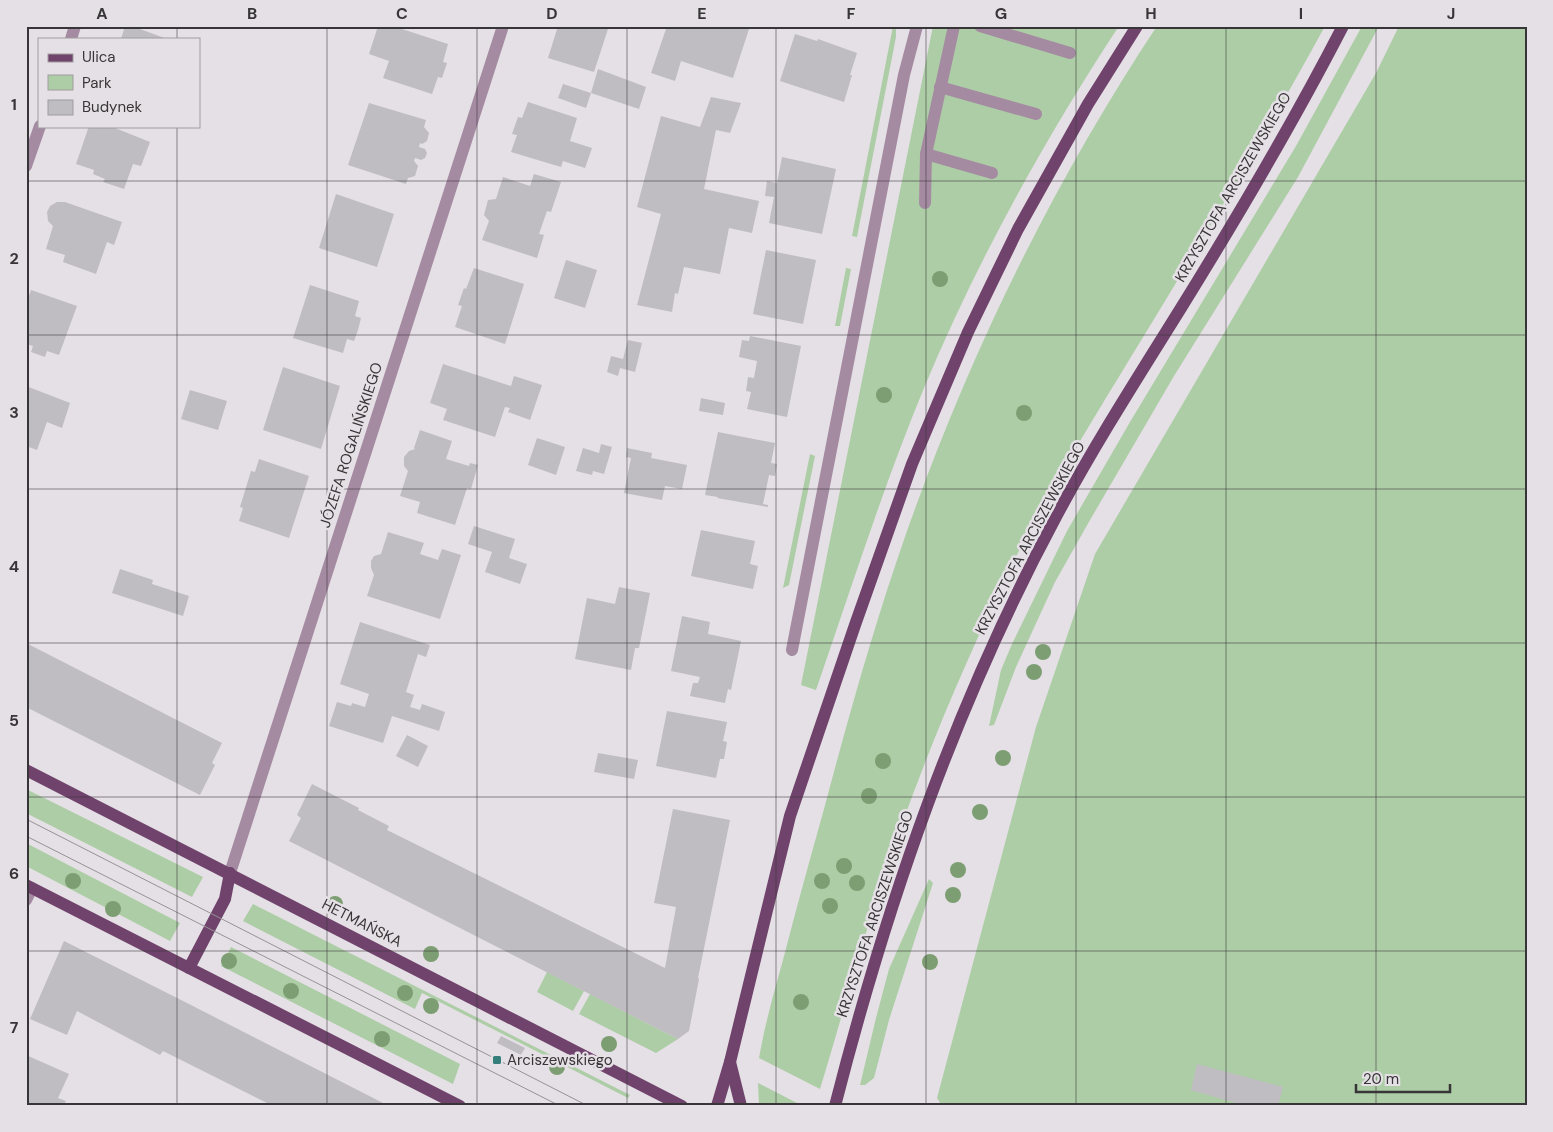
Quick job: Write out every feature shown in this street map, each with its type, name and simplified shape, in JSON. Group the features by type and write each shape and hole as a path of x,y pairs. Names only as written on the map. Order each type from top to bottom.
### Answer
{"main road":[{"path":"717,1106 730,1062 790,816 912,464 964,341 1018,229 1080,117 1137,26"},
{"name":"KRZYSZTOFA ARCISZEWSKIEGO","path":"835,1106 874,963 913,842 959,721 996,635 1074,484 1240,211 1343,26"},
{"name":"HETMAŃSKA","path":"26,770 682,1106"},
{"path":"190,968 225,899 230,873"},
{"path":"29,886 460,1106"},
{"path":"730,1062 741,1106"}],"street":[{"path":"71,38 75,26"},
{"name":"JÓZEFA ROGALIŃSKIEGO","path":"230,873 503,26"},
{"path":"792,650 904,74 917,26"},
{"path":"925,203 926,154 954,26"},
{"path":"980,26 1070,52"},
{"path":"940,87 1036,114"},
{"path":"26,166 39,128"},
{"path":"926,154 992,173"},
{"path":"26,900 29,886"}],"green space":[{"path":"893,26 896,30 896,37 857,237 852,236"},
{"path":"933,26 1119,26 1064,113 1013,203 944,341 895,463 816,690 801,685"},
{"path":"1157,26 1325,26 1237,181 1059,477 1012,565 956,687 907,811 870,919 820,1089 759,1058 770,1008 803,884 873,634 907,531 958,399 986,334 1049,208 1083,146"},
{"path":"1362,26 1379,26 1298,177 1174,376 1055,582 1016,667 994,725 989,726 1001,670 1067,531 1130,422 1296,146"},
{"path":"1399,26 1527,26 1527,1106 942,1106 937,1098 1036,727 1095,554 1376,73"},
{"path":"846,268 851,269 840,326 835,326"},
{"path":"810,454 815,456 789,585 783,588"},
{"path":"26,789 203,877 192,897 26,813"},
{"path":"26,843 180,923 170,941 26,866"},
{"path":"929,879 933,883 889,1020 874,1078 865,1085 860,1085 889,969"},
{"path":"253,904 630,1095 628,1098 422,993 415,1009 243,921"},
{"path":"231,947 460,1064 453,1084 221,966"},
{"path":"547,972 584,991 573,1011 537,992"},
{"path":"590,994 678,1039 656,1053 579,1014"},
{"path":"758,1083 803,1106 759,1106"}],"building":[{"path":"125,26 132,26 164,38 121,38"},
{"path":"378,26 402,26 402,29 448,44 443,62 447,63 442,78 438,77 432,94 383,78 389,61 369,54"},
{"path":"558,26 601,26 608,29 594,72 548,58"},
{"path":"667,26 750,26 733,78 681,61 675,81 651,73"},
{"path":"795,34 817,41 818,39 857,53 844,102 780,81"},
{"path":"598,69 646,87 639,109 591,93"},
{"path":"563,84 591,93 586,108 558,98"},
{"path":"711,97 741,103 730,133 716,130 704,189 759,201 752,233 729,228 720,274 684,267 678,294 675,293 672,312 637,305 661,214 637,207 661,116 700,127"},
{"path":"528,102 577,118 570,141 592,148 585,168 563,161 561,167 511,152 517,135 512,134 518,117 522,118"},
{"path":"369,103 426,120 424,127 429,133 427,141 422,144 420,143 419,147 425,149 427,153 425,158 421,160 415,158 414,161 418,166 415,176 408,178 406,184 348,165"},
{"path":"88,128 115,128 150,142 141,166 133,164 124,189 103,182 105,179 93,174 94,170 76,164"},
{"path":"782,157 836,169 822,234 769,223 774,197 765,196 767,181 777,183"},
{"path":"534,174 561,182 551,212 547,211 539,234 544,235 537,258 482,240 489,221 484,215 488,200 496,199 503,177 530,186"},
{"path":"336,194 394,214 377,267 319,248"},
{"path":"57,202 65,202 122,222 114,245 107,242 96,274 63,262 65,255 46,249 53,226 48,221 47,212 50,206"},
{"path":"766,250 816,260 803,324 753,314"},
{"path":"566,260 597,270 585,308 554,298"},
{"path":"474,268 524,284 505,344 455,327 462,306 458,305"},
{"path":"310,285 359,301 355,316 361,318 358,330 354,341 347,339 343,353 293,338"},
{"path":"31,290 77,306 59,355 47,351 45,357 31,352 33,346 26,344 26,304"},
{"path":"750,336 801,346 787,417 747,409 751,392 746,391 748,377 754,378 757,361 739,357 742,340 749,341"},
{"path":"628,340 642,343 635,372 620,368 618,376 607,372 611,356 623,359"},
{"path":"443,364 511,386 514,376 542,385 530,420 508,412 510,408 505,407 495,437 443,420 447,409 430,403"},
{"path":"283,367 340,386 321,449 263,430"},
{"path":"26,386 70,403 62,428 47,422 37,450 26,446"},
{"path":"190,390 227,401 218,430 181,419"},
{"path":"701,398 725,403 723,415 699,411"},
{"path":"420,430 452,441 446,459 469,466 470,463 478,465 471,489 467,488 455,525 417,513 420,502 400,496 408,471 404,466 404,457 409,451 415,449"},
{"path":"718,432 775,443 771,463 777,464 775,476 769,475 763,504 768,505 768,507 705,495"},
{"path":"537,438 565,447 556,475 528,465"},
{"path":"601,444 612,447 604,474 593,471 592,475 576,471 583,448 599,453"},
{"path":"627,448 652,453 651,458 687,465 682,489 665,486 662,500 624,493 631,458 626,457"},
{"path":"259,459 309,476 289,538 239,521 243,508 240,507 251,471 255,472"},
{"path":"474,526 515,539 509,558 527,564 520,584 485,572 492,552 468,544"},
{"path":"701,530 755,541 750,564 758,566 753,589 691,576"},
{"path":"388,532 424,543 420,554 438,560 442,549 461,555 440,619 367,596 374,575 371,561 374,556 381,554"},
{"path":"120,569 153,580 152,584 189,596 183,616 112,593"},
{"path":"619,587 650,593 639,648 635,648 631,670 575,659 587,598 615,604"},
{"path":"682,616 710,622 708,634 741,641 731,690 728,689 725,703 690,696 693,683 698,683 700,677 671,671"},
{"path":"360,622 430,645 426,657 418,654 406,692 414,695 410,707 420,710 422,704 445,712 439,731 392,716 383,743 329,726 337,702 351,706 352,703 365,707 369,694 340,684"},
{"path":"26,643 222,743 212,763 215,765 200,795 26,707"},
{"path":"667,711 727,722 723,741 727,742 724,759 720,759 716,778 656,766"},
{"path":"407,735 428,746 418,767 396,756"},
{"path":"598,753 638,760 634,779 594,772"},
{"path":"312,784 389,826 387,830 665,968 676,907 654,903 673,809 730,820 689,1031 678,1039 289,841 301,818 297,815"},
{"path":"64,941 389,1106 273,1106 163,1051 160,1055 77,1011 67,1035 30,1019"},
{"path":"501,1036 525,1048 521,1055 497,1043"},
{"path":"26,1055 69,1074 58,1098 66,1101 63,1106 26,1106"},
{"path":"1197,1064 1283,1087 1278,1106 1246,1106 1191,1090"}],"tram line":[{"path":"26,819 588,1106"},
{"path":"26,836 560,1106"}],"place":[{"name":"Arciszewskiego","path":"497,1060"}]}
